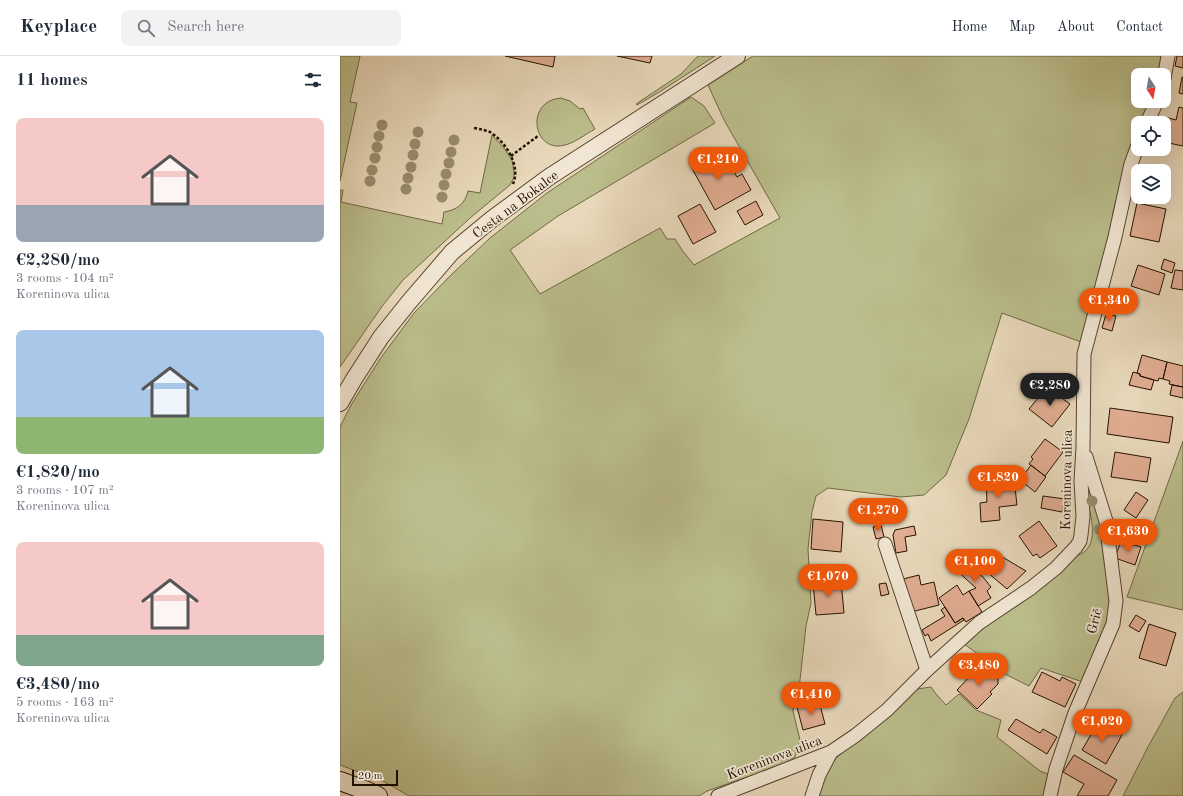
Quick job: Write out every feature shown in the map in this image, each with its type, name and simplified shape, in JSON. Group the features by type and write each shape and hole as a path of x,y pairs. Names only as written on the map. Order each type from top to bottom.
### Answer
{"main road":[{"path":"340,781 378,796"}],"street":[{"name":"Cesta na Bokalce","path":"340,403 381,337 408,302 452,252 492,219 549,177 737,56"},
{"path":"1166,68 1168,56"},
{"name":"Koreninova ulica","path":"718,796 831,752 856,735 887,710 927,670 980,623 1031,588 1056,568 1080,541 1083,516 1081,481 1083,448 1084,354 1115,237 1134,156"},
{"name":"Grič","path":"1050,796 1056,769 1075,713 1113,624 1116,601 1106,521 1083,448"},
{"path":"886,544 927,670"},
{"path":"812,796 819,775 831,752"}],"path":[{"path":"512,156 538,136"}],"green space":[{"path":"340,56 360,56 350,102 357,103 340,181"},
{"path":"698,56 715,56 661,91 637,105 636,104 681,74"},
{"path":"753,56 1161,56 1162,58 1160,68 1131,68 1131,108 1148,108 1144,116 1131,116 1131,147 1113,212 1110,237 1081,342 1002,313 969,419 946,475 924,495 901,497 828,488 816,496 812,512 808,549 811,603 806,626 799,689 793,711 800,740 795,757 775,770 753,775 707,791 699,796 409,796 383,781 340,765 340,427 351,405 380,359 414,313 490,238 547,193 691,97 704,106 715,123 558,216 510,250 540,294 660,228 667,239 675,239 694,265 780,218 724,120 708,85"},
{"path":"561,98 570,101 580,109 583,108 595,129 569,144 554,146 546,142 540,135 537,126 538,117 542,108 549,101"},
{"path":"492,135 504,148 512,160 514,177 510,185 470,218 403,280 383,305 340,367 340,190 343,190 341,202 442,224 444,212 453,210 460,206 467,196 468,191 480,193"},
{"path":"1183,441 1183,610 1127,597"},
{"path":"1086,475 1097,501 1111,593 1108,624 1083,682 1041,668 1029,686 1007,675 964,644 989,622 1076,556 1084,552 1089,546 1092,539 1092,522 1087,494"},
{"path":"931,687 946,705 959,694 976,710 1001,720 997,737 1040,771 1050,775 1045,796 818,796 825,774 836,758 883,720 917,689"},
{"path":"1183,692 1183,796 1123,796 1175,698"}],"building":[{"path":"505,56 555,56 553,67"},
{"path":"617,56 652,56 650,63"},
{"path":"1177,56 1183,56 1183,68 1175,66"},
{"path":"1183,77 1183,94 1179,93"},
{"path":"1179,107 1183,108 1183,146 1171,143 1171,119 1176,120"},
{"path":"711,150 722,170 731,166 737,177 742,174 751,190 715,210 689,163"},
{"path":"756,201 763,215 745,225 737,211"},
{"path":"700,204 716,232 693,244 678,216"},
{"path":"1137,204 1166,209 1159,242 1130,236"},
{"path":"1164,259 1175,263 1172,273 1161,269"},
{"path":"1138,265 1165,274 1159,295 1131,286"},
{"path":"1175,270 1183,271 1183,290 1171,288"},
{"path":"1106,314 1116,316 1112,331 1102,328"},
{"path":"1142,355 1167,362 1163,379 1159,378 1158,381 1140,376 1140,374 1137,373"},
{"path":"1167,362 1183,366 1183,387 1169,384 1170,381 1163,379"},
{"path":"1133,372 1140,374 1140,376 1154,380 1151,390 1129,385"},
{"path":"1172,385 1183,387 1183,398 1170,395"},
{"path":"1047,387 1070,404 1052,427 1029,409"},
{"path":"1110,408 1173,417 1169,443 1107,434"},
{"path":"1045,439 1063,452 1045,476 1029,464 1033,459 1031,457"},
{"path":"1115,452 1151,458 1147,482 1111,477"},
{"path":"1031,465 1046,477 1035,492 1020,480"},
{"path":"1014,479 1017,505 999,507 1000,520 981,522 980,503 987,502 986,482"},
{"path":"1136,492 1148,500 1136,518 1124,510"},
{"path":"1043,496 1065,499 1062,512 1041,508"},
{"path":"813,519 843,522 841,552 811,549"},
{"path":"1039,521 1057,546 1040,558 1037,554 1033,556 1019,536"},
{"path":"881,525 884,537 876,539 873,527"},
{"path":"914,526 916,535 905,537 907,551 896,553 893,535 895,530"},
{"path":"1121,541 1141,547 1135,565 1115,558"},
{"path":"994,552 1026,571 1007,589 981,567"},
{"path":"964,560 983,577 991,587 987,591 991,598 978,606 969,591 976,588 955,569"},
{"path":"919,575 921,585 934,582 939,605 911,612 903,579"},
{"path":"841,581 844,613 816,615 813,583"},
{"path":"886,583 889,594 881,596 879,584"},
{"path":"957,585 963,595 969,591 982,612 966,622 963,618 955,623 939,598"},
{"path":"945,607 955,623 963,618 964,620 931,641 928,634 925,636 922,630 945,616 941,610"},
{"path":"1136,615 1146,621 1139,632 1129,626"},
{"path":"1149,624 1176,633 1166,666 1139,658"},
{"path":"981,669 991,669 998,675 998,684 990,692 992,694 977,709 957,690 972,674 974,676"},
{"path":"1042,672 1060,681 1062,677 1076,684 1065,707 1032,692"},
{"path":"819,701 825,724 803,730 797,707"},
{"path":"1016,719 1040,733 1043,729 1057,737 1047,754 1008,730"},
{"path":"1099,721 1122,735 1106,764 1082,750"},
{"path":"1074,755 1117,780 1108,796 1077,796 1084,784 1063,772"}]}
